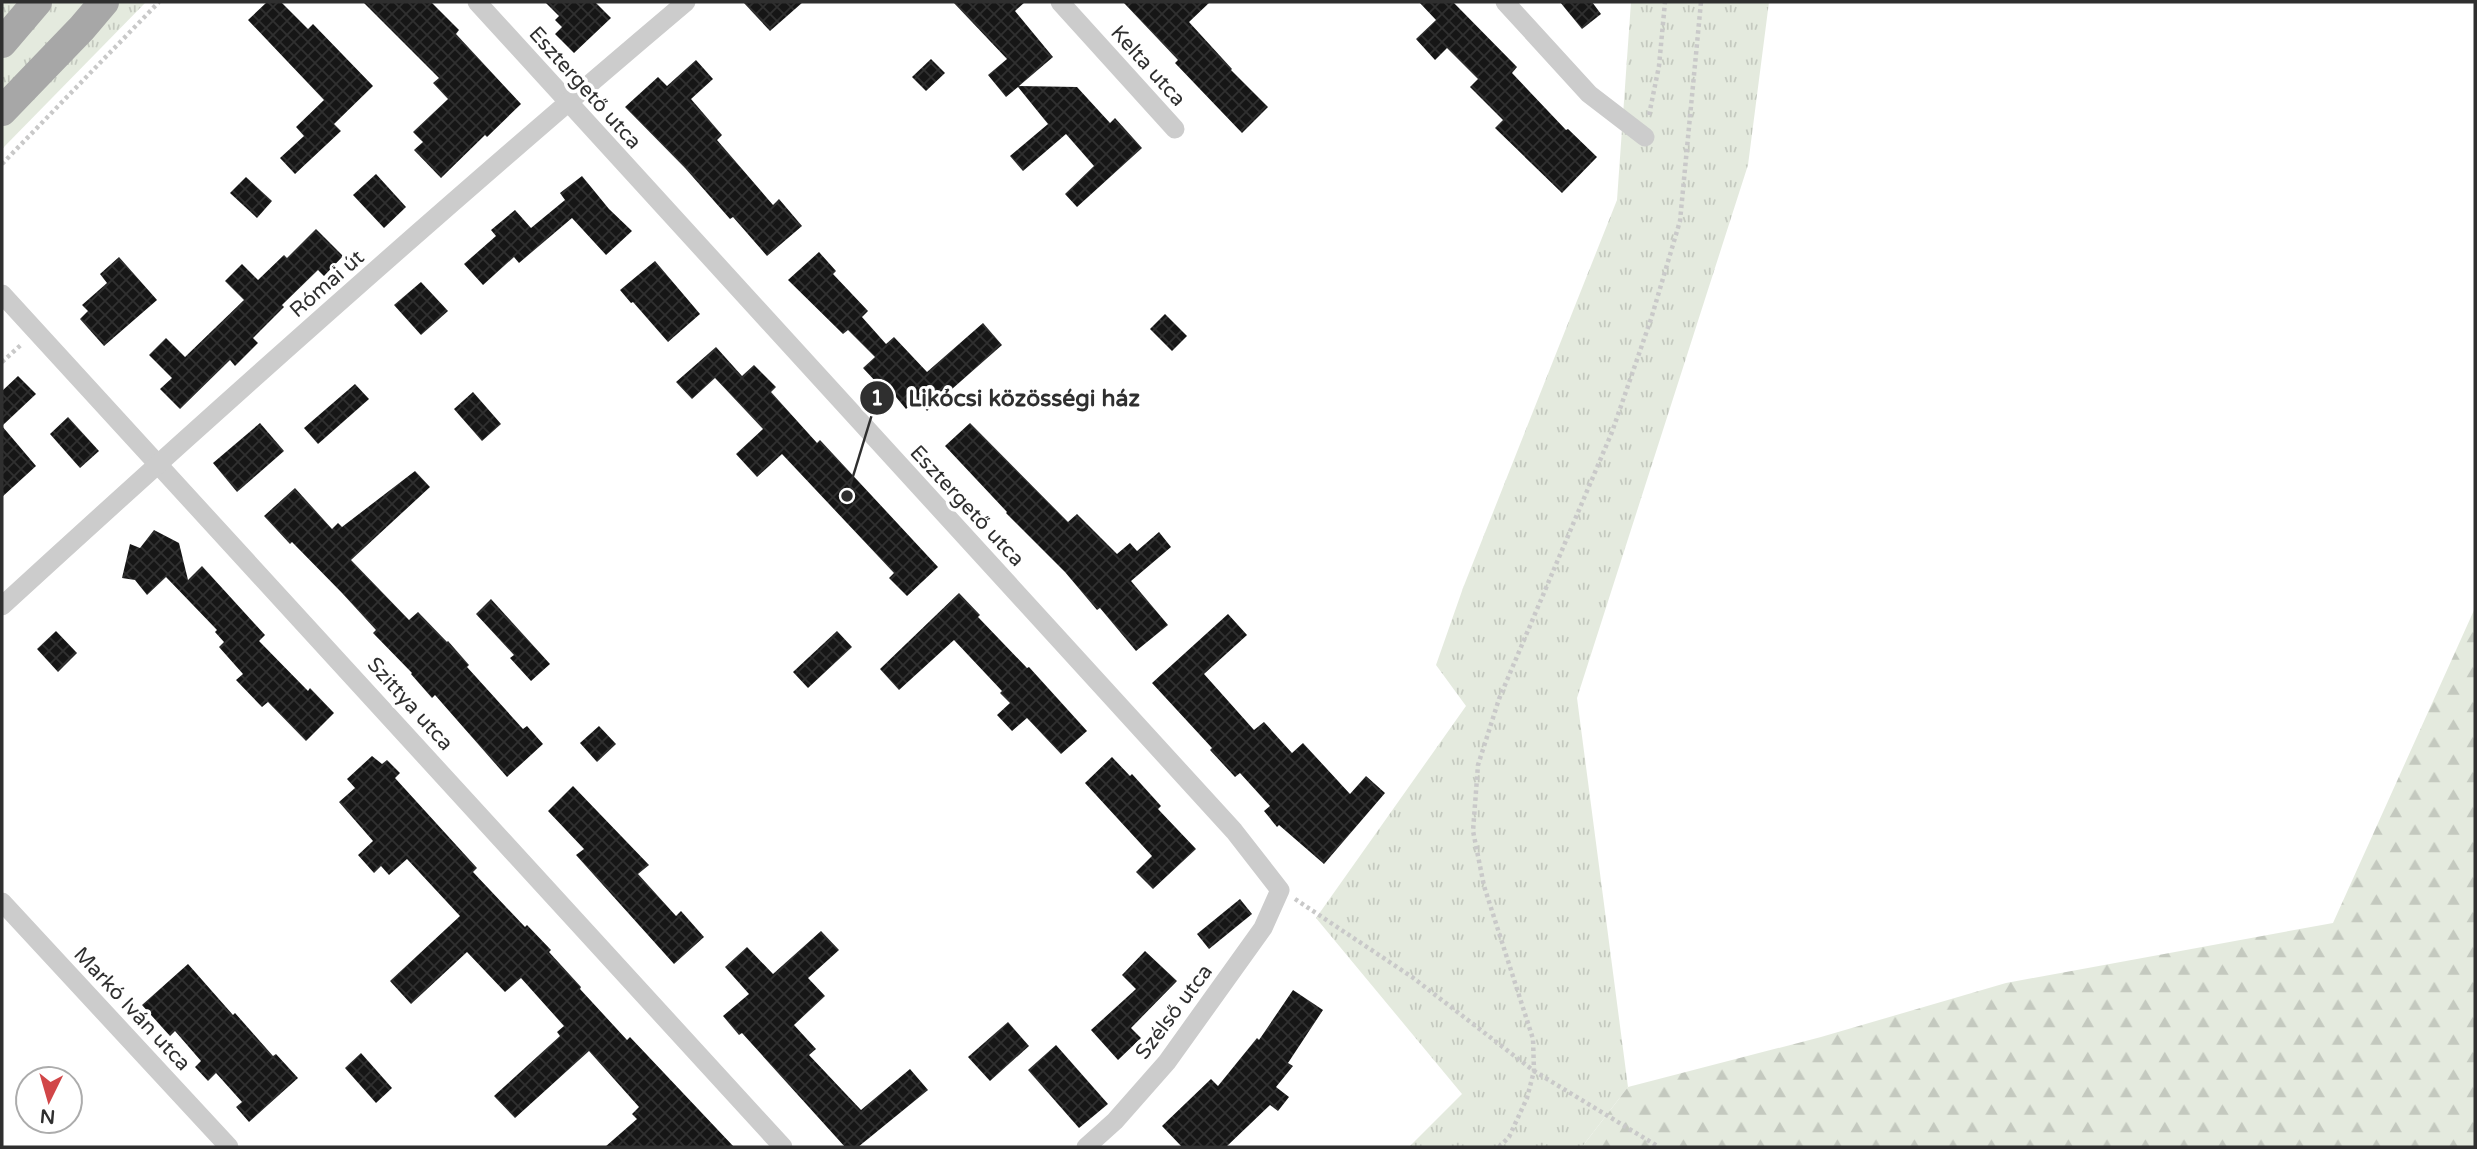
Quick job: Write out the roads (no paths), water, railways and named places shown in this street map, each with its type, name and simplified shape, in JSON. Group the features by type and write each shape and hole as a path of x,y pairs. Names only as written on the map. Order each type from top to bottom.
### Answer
{"main road":[{"path":"2,43 37,2"},
{"path":"2,111 82,29 104,2"}],"street":[{"name":"Esztergető utca","path":"477,2 1234,831 1280,890"},
{"name":"Római út","path":"2,606 158,463 567,103 686,2"},
{"name":"Kelta utca","path":"1060,2 1175,129"},
{"path":"1505,2 1589,94 1645,136"},
{"name":"Szittya utca","path":"2,294 783,1147"},
{"name":"Szélső utca","path":"1086,1147 1115,1121 1174,1052 1263,928 1280,890"},
{"name":"Markó Iván utca","path":"2,902 229,1147"}],"place":[{"name":"Likócsi közösségi ház","path":"847,496"}]}
